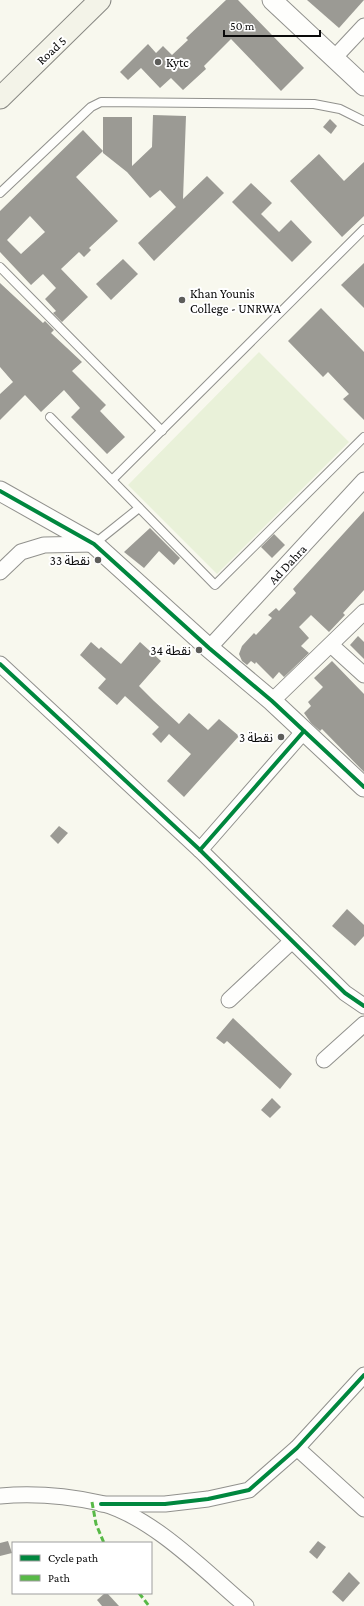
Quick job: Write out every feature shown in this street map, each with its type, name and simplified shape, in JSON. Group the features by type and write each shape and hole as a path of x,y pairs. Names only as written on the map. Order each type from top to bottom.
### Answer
{"main road":[{"name":"Road 5","path":"0,98 100,0"}],"street":[{"path":"272,0 335,57 364,86"},
{"path":"335,57 364,26"},
{"name":"Ad Dahra","path":"209,648 364,480"},
{"path":"0,491 94,544 209,648 272,701 364,787"},
{"path":"0,572 21,552 44,545 94,544"},
{"path":"272,701 364,612"},
{"path":"331,645 364,675"},
{"path":"0,664 200,850 345,993 364,1006"},
{"path":"200,850 304,731"},
{"path":"229,1000 292,941"},
{"path":"324,1060 364,1024"},
{"path":"0,1496 19,1494 52,1496 101,1504 165,1504 208,1499 249,1490 297,1448 364,1374"},
{"path":"297,1448 364,1509"},
{"path":"101,1504 127,1514 153,1528 180,1549 246,1606"}],"lane":[{"path":"0,192 91,106 101,102 314,104 340,109 364,121"},
{"path":"112,480 364,230"},
{"path":"0,266 162,431"},
{"path":"50,417 215,585 364,436"},
{"path":"94,544 139,508"}],"green space":[{"path":"259,352 349,442 217,574 128,485"}],"building":[{"path":"226,0 238,0 304,68 281,91 231,39 204,66 206,69 183,90 171,78 160,88 141,68 128,80 120,72 148,44 156,53 163,46 172,55 188,40 186,38"},
{"path":"307,0 364,0 339,28"},
{"path":"153,115 186,116 183,199 207,176 224,193 154,261 138,243 176,207 160,190 150,198 127,172 103,153 103,117 132,117 132,166 152,147"},
{"path":"330,119 337,126 331,134 323,127"},
{"path":"83,130 103,151 76,177 118,221 89,248 91,250 84,257 79,252 61,269 88,297 62,322 53,313 56,311 45,299 56,288 43,274 31,285 0,252 0,211","holes":["30,216 45,232 21,254 7,240"]},
{"path":"319,154 344,181 364,162 364,216 342,237 290,181"},
{"path":"251,183 272,203 261,214 279,232 291,220 312,242 292,262 232,202"},
{"path":"123,259 138,274 111,300 96,284"},
{"path":"364,263 364,308 341,285"},
{"path":"0,283 43,323 45,321 54,330 51,333 82,362 72,371 106,405 100,411 125,437 107,454 71,417 80,408 64,390 41,412 25,395 0,420 0,394 13,382 0,367"},
{"path":"321,308 364,352 364,420 343,399 349,394 328,372 323,377 288,341"},
{"path":"364,511 364,590 343,613 345,615 329,632 311,615 299,627 309,638 301,646 309,653 284,677 279,672 273,679 256,662 255,664 251,661 247,665 242,661 239,654 242,646 254,633 256,635 272,618 268,615 276,608 279,611 296,593 293,589"},
{"path":"150,528 180,558 174,565 159,551 144,568 124,552"},
{"path":"274,534 285,545 272,558 261,547"},
{"path":"358,636 364,642 364,659 350,645"},
{"path":"91,642 99,649 101,647 121,664 140,642 161,661 139,686 154,701 179,724 189,713 208,730 219,719 239,736 184,797 167,781 191,754 169,734 161,743 152,734 159,727 125,696 117,705 98,688 106,679 80,655"},
{"path":"332,661 364,694 364,772 322,729 320,731 311,723 304,713 311,706 308,702 323,687 314,678"},
{"path":"59,826 68,833 58,844 50,836"},
{"path":"347,909 364,925 364,936 355,946 332,926"},
{"path":"233,1018 292,1074 280,1089 227,1041 224,1044 216,1038"},
{"path":"272,1098 281,1107 270,1118 261,1110"},
{"path":"8,1541 12,1553 0,1556 0,1543"},
{"path":"318,1541 326,1547 317,1559 309,1552"},
{"path":"349,1572 360,1583 343,1602 332,1592"},
{"path":"104,1594 108,1594 119,1606 102,1606 97,1600"}],"marked path":[{"path":"92,1502 96,1524 104,1542"},
{"path":"140,1594 149,1606"}],"cycle path":[{"path":"0,491 94,544 209,648 272,701 364,787"},
{"path":"0,664 200,850"},
{"path":"304,731 200,850 345,993 364,1006"},
{"path":"101,1504 165,1504 208,1499 249,1490 297,1448 364,1375"}],"place":[{"name":"Kytc","path":"158,62"},
{"name":"Khan Younis College - UNRWA","path":"182,300"},
{"name":"نقطة 33","path":"98,560"},
{"name":"نقطة 34","path":"199,650"},
{"name":"نقطة 3","path":"281,737"}]}
